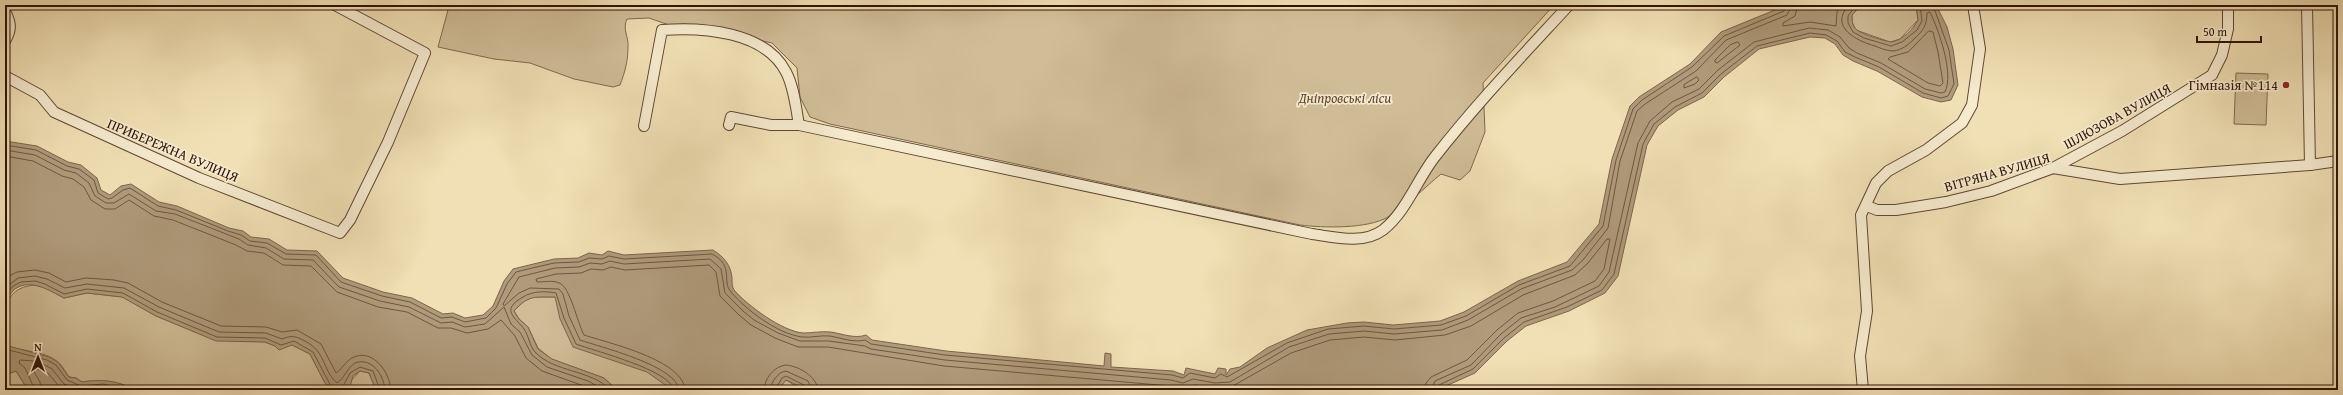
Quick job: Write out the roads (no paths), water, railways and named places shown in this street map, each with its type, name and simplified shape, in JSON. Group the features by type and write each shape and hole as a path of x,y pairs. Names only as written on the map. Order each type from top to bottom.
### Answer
{"street":[{"name":"ПРИБЕРЕЖНА ВУЛИЦЯ","path":"5,76 40,95 54,112 199,178 340,233 350,220 388,142 425,53 335,5"},
{"path":"729,125 731,117 771,125 799,125 1312,234 1361,239 1382,230 1397,215 1434,159 1484,97 1569,5"},
{"path":"1863,390 1860,356 1867,311 1861,215 1867,206 1876,183 1888,171 1926,150 1962,123 1972,105 1980,49 1973,5"},
{"name":"ШЛЮЗОВА ВУЛИЦЯ","path":"2053,168 2122,131 2212,75 2222,55 2228,29 2228,5"},
{"path":"2307,5 2310,165"},
{"path":"5,11 11,29 5,41"},
{"path":"644,126 662,30 681,29 739,36 757,44 775,57 788,77 799,125"},
{"name":"ВІТРЯНА ВУЛИЦЯ","path":"1867,206 1877,210 1896,210 1946,202 1991,191 2053,168 2120,179 2310,165 2338,161"}],"water":[{"path":"1787,5 1861,5 1852,15 1854,27 1859,32 1869,36 1892,42 1904,37 1918,20 1916,5 1936,5 1947,27 1953,49 1958,85 1951,100 1941,102 1922,97 1877,71 1843,55 1835,44 1825,38 1810,37 1759,49 1724,77 1704,97 1678,110 1658,126 1647,145 1618,276 1605,293 1569,311 1526,326 1507,341 1475,373 1437,390 808,390 786,380 778,390 672,390 647,372 573,347 560,319 555,297 542,297 532,298 524,302 514,311 519,319 528,327 538,349 552,359 604,378 617,390 376,390 369,373 360,371 353,376 350,387 331,390 325,383 310,354 292,345 279,350 275,346 265,342 216,341 156,316 122,297 87,293 64,298 47,289 34,285 27,285 15,289 5,302 5,141 37,146 68,162 81,165 97,178 101,190 110,195 121,186 131,184 159,202 177,206 229,228 243,231 251,237 269,239 287,250 317,251 343,278 383,292 412,298 443,314 453,313 465,318 483,315 493,306 504,281 513,269 554,259 578,258 589,253 602,255 608,251 624,255 713,250 724,259 728,265 731,273 733,289 740,296 756,310 776,323 785,328 803,333 831,332 853,336 866,335 872,340 946,351 1104,366 1105,353 1111,354 1111,367 1173,371 1184,375 1186,368 1215,374 1218,368 1226,369 1226,375 1230,369 1240,367 1267,348 1307,330 1347,323 1364,322 1393,325 1440,321 1464,312 1518,281 1567,262 1599,224 1612,159 1630,106 1639,97 1690,64 1721,32"},
{"path":"5,345 49,357 58,362 69,377 76,378 82,382 116,382 134,390 28,390 16,371 5,375"}],"place":[{"name":"Гімназія №114","path":"2286,85"}],"park label":[{"name":"Дніпровські ліси","path":"1345,98"}]}
